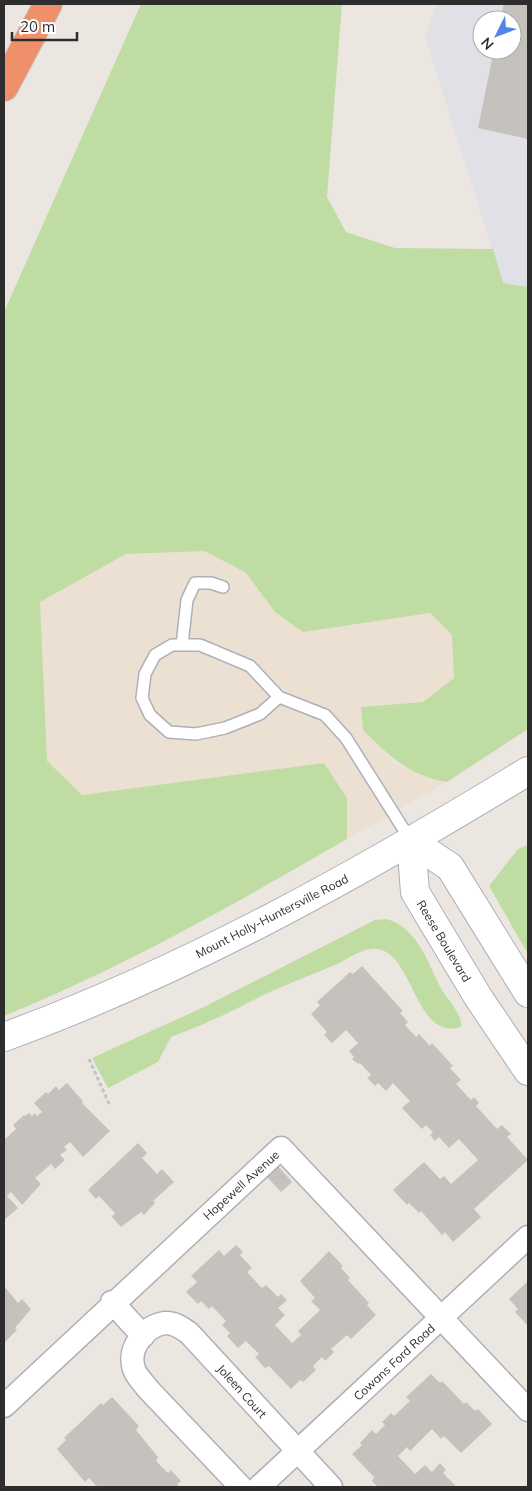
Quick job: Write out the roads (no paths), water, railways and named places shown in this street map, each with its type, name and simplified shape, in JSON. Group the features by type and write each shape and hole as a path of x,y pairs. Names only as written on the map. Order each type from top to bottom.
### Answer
{"highway":[{"path":"4,87 48,4"}],"main road":[{"name":"Mount Holly-Huntersville Road","path":"4,1037 175,966 263,922 411,841 528,771"},
{"path":"411,841 450,867 528,993"},
{"name":"Reese Boulevard","path":"411,841 415,892 478,997 528,1071"}],"street":[{"name":"Hopewell Avenue","path":"4,1406 112,1302 281,1148 440,1319 528,1410"},
{"name":"Cowans Ford Road","path":"259,1487 528,1237"},
{"path":"112,1302 142,1336 135,1345 132,1358 137,1374 147,1388 241,1487"},
{"name":"Joleen Court","path":"142,1336 153,1327 166,1323 178,1325 189,1333 332,1487"}],"lane":[{"path":"182,645 187,600 195,583 210,584 223,588"},
{"path":"279,697 260,714 225,728 196,734 169,732 150,715 142,698 145,674 155,655 172,645 200,645 250,666 279,697 325,715 346,738 411,841"}]}
